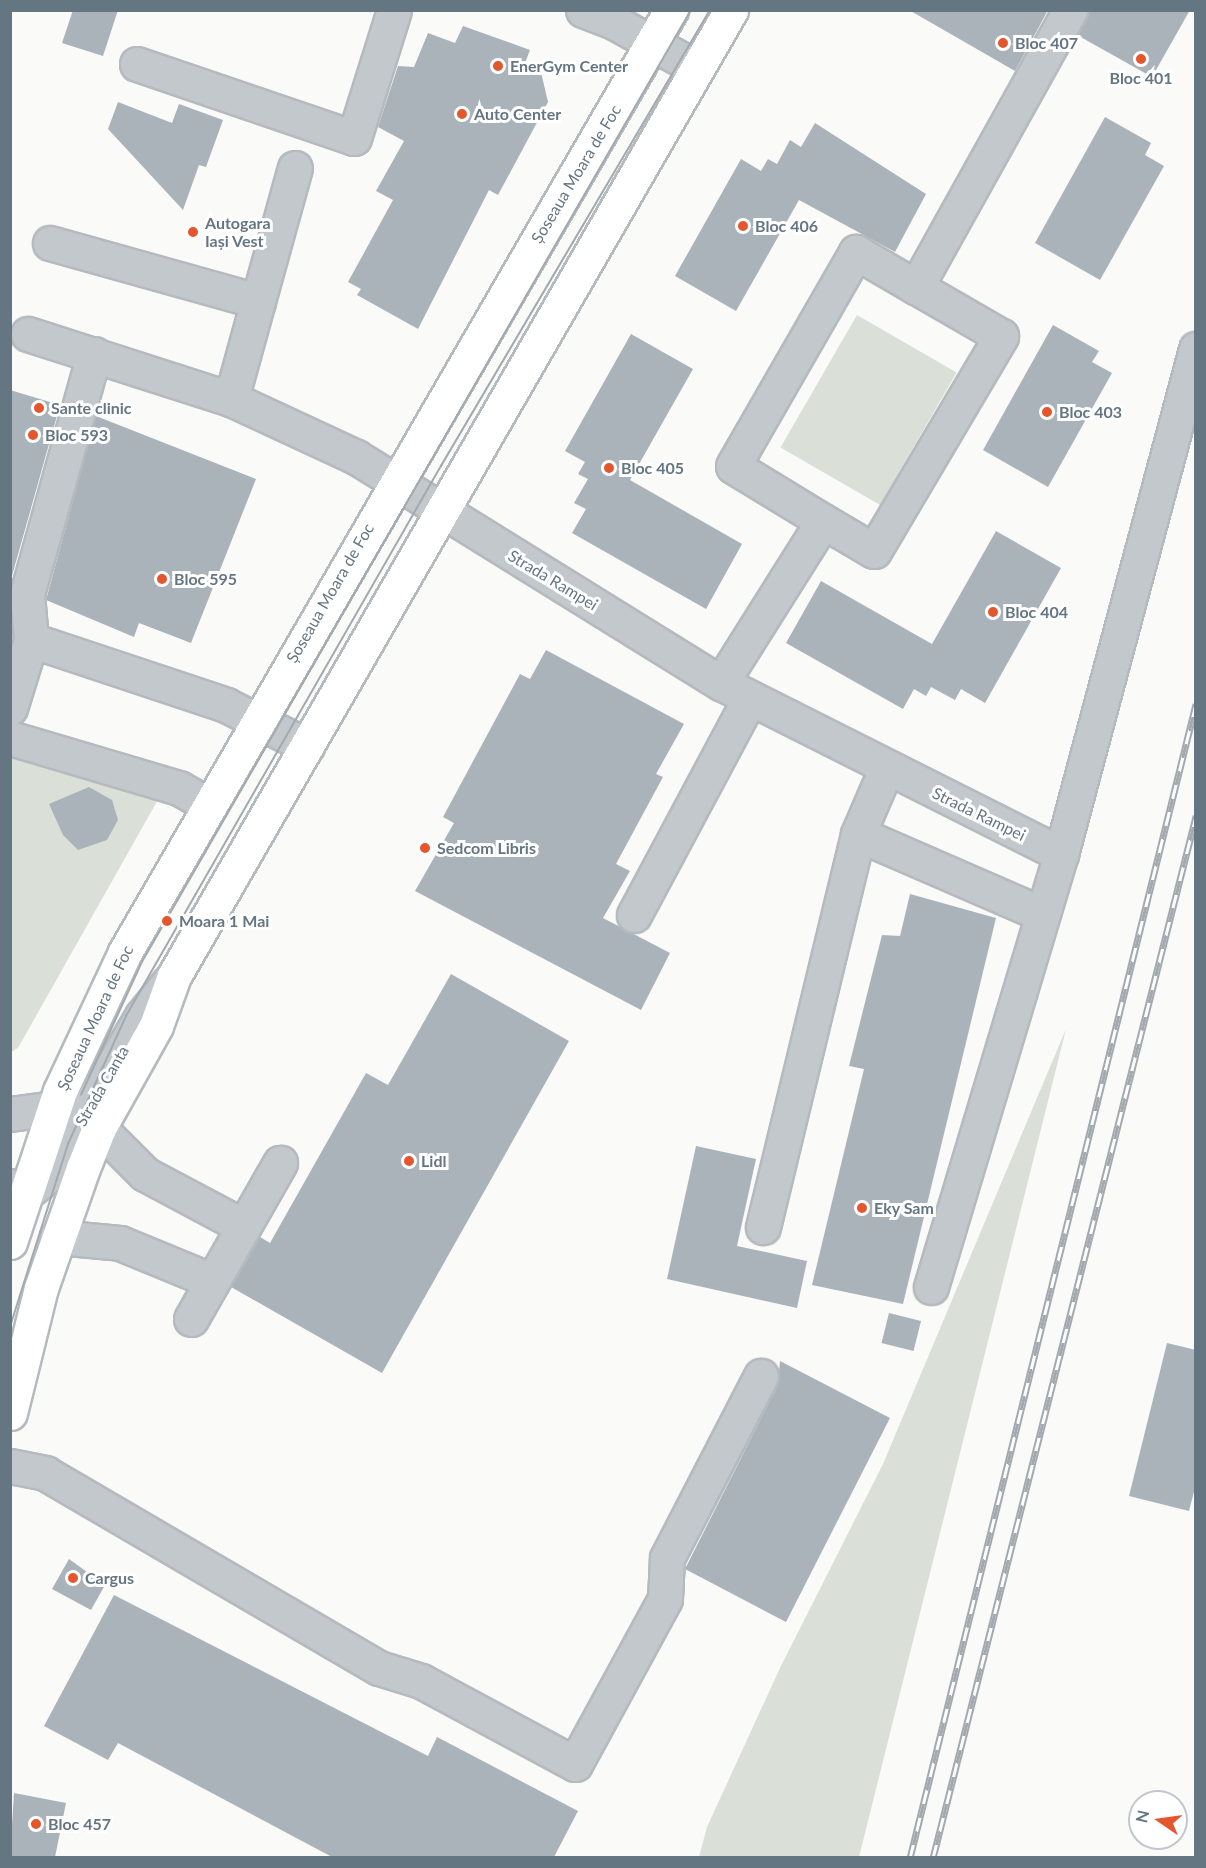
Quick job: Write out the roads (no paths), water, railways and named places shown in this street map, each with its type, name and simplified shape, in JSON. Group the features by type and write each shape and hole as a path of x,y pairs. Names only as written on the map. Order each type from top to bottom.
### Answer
{"main road":[{"name":"Șoseaua Moara de Foc","path":"18,1190 125,952 395,480 671,10"},
{"path":"10,1413 57,1237 99,1128 156,1026 174,976 444,512 731,10"},
{"path":"10,1242 18,1190"}],"street":[{"path":"137,64 354,138 394,10"},
{"path":"583,10 653,43 697,68"},
{"path":"916,287 1070,10"},
{"path":"231,399 295,168"},
{"path":"50,243 258,302"},
{"path":"856,252 916,287 1000,336 874,551 733,466 856,252"},
{"name":"Strada Rampei","path":"28,334 231,399 395,480 721,683 886,769 1061,854"},
{"path":"931,1287 1061,854 1196,349"},
{"path":"10,708 31,640 27,594 94,354"},
{"path":"721,683 822,521"},
{"path":"31,640 226,705 307,746"},
{"path":"634,915 750,698"},
{"path":"10,738 179,788 209,805"},
{"path":"763,1227 858,834 886,769"},
{"path":"858,834 1042,914"},
{"name":"Strada Canta","path":"18,1190 48,1176 142,1016 174,976"},
{"name":"Strada Canta","path":"10,1114 54,1108"},
{"path":"99,1128 145,1174 243,1226"},
{"path":"191,1319 280,1163"},
{"path":"57,1237 120,1243 212,1281"},
{"path":"10,1466 45,1473 375,1666 421,1681 574,1764 666,1599 667,1558 761,1376"}],"tram line":[{"path":"81,1095 142,962 691,10"},
{"path":"10,1327 68,1144 126,1016 441,466 710,10"}],"railway":[{"path":"910,1858 1196,704"},
{"path":"933,1858 1196,816"}],"place":[{"name":"Bloc 407","path":"1003,43"},
{"name":"Bloc 401","path":"1141,59"},
{"name":"EnerGym Center","path":"498,66"},
{"name":"Auto Center","path":"462,114"},
{"name":"Bloc 406","path":"743,226"},
{"name":"Autogara Iași Vest","path":"193,232"},
{"name":"Sante clinic","path":"39,408"},
{"name":"Bloc 403","path":"1047,412"},
{"name":"Bloc 593","path":"33,435"},
{"name":"Bloc 405","path":"609,468"},
{"name":"Bloc 595","path":"162,579"},
{"name":"Bloc 404","path":"993,612"},
{"name":"Sedcom Libris","path":"425,848"},
{"name":"Moara 1 Mai","path":"167,921"},
{"name":"Lidl","path":"409,1161"},
{"name":"Eky Sam","path":"862,1208"},
{"name":"Cargus","path":"73,1578"},
{"name":"Bloc 457","path":"36,1824"}]}
